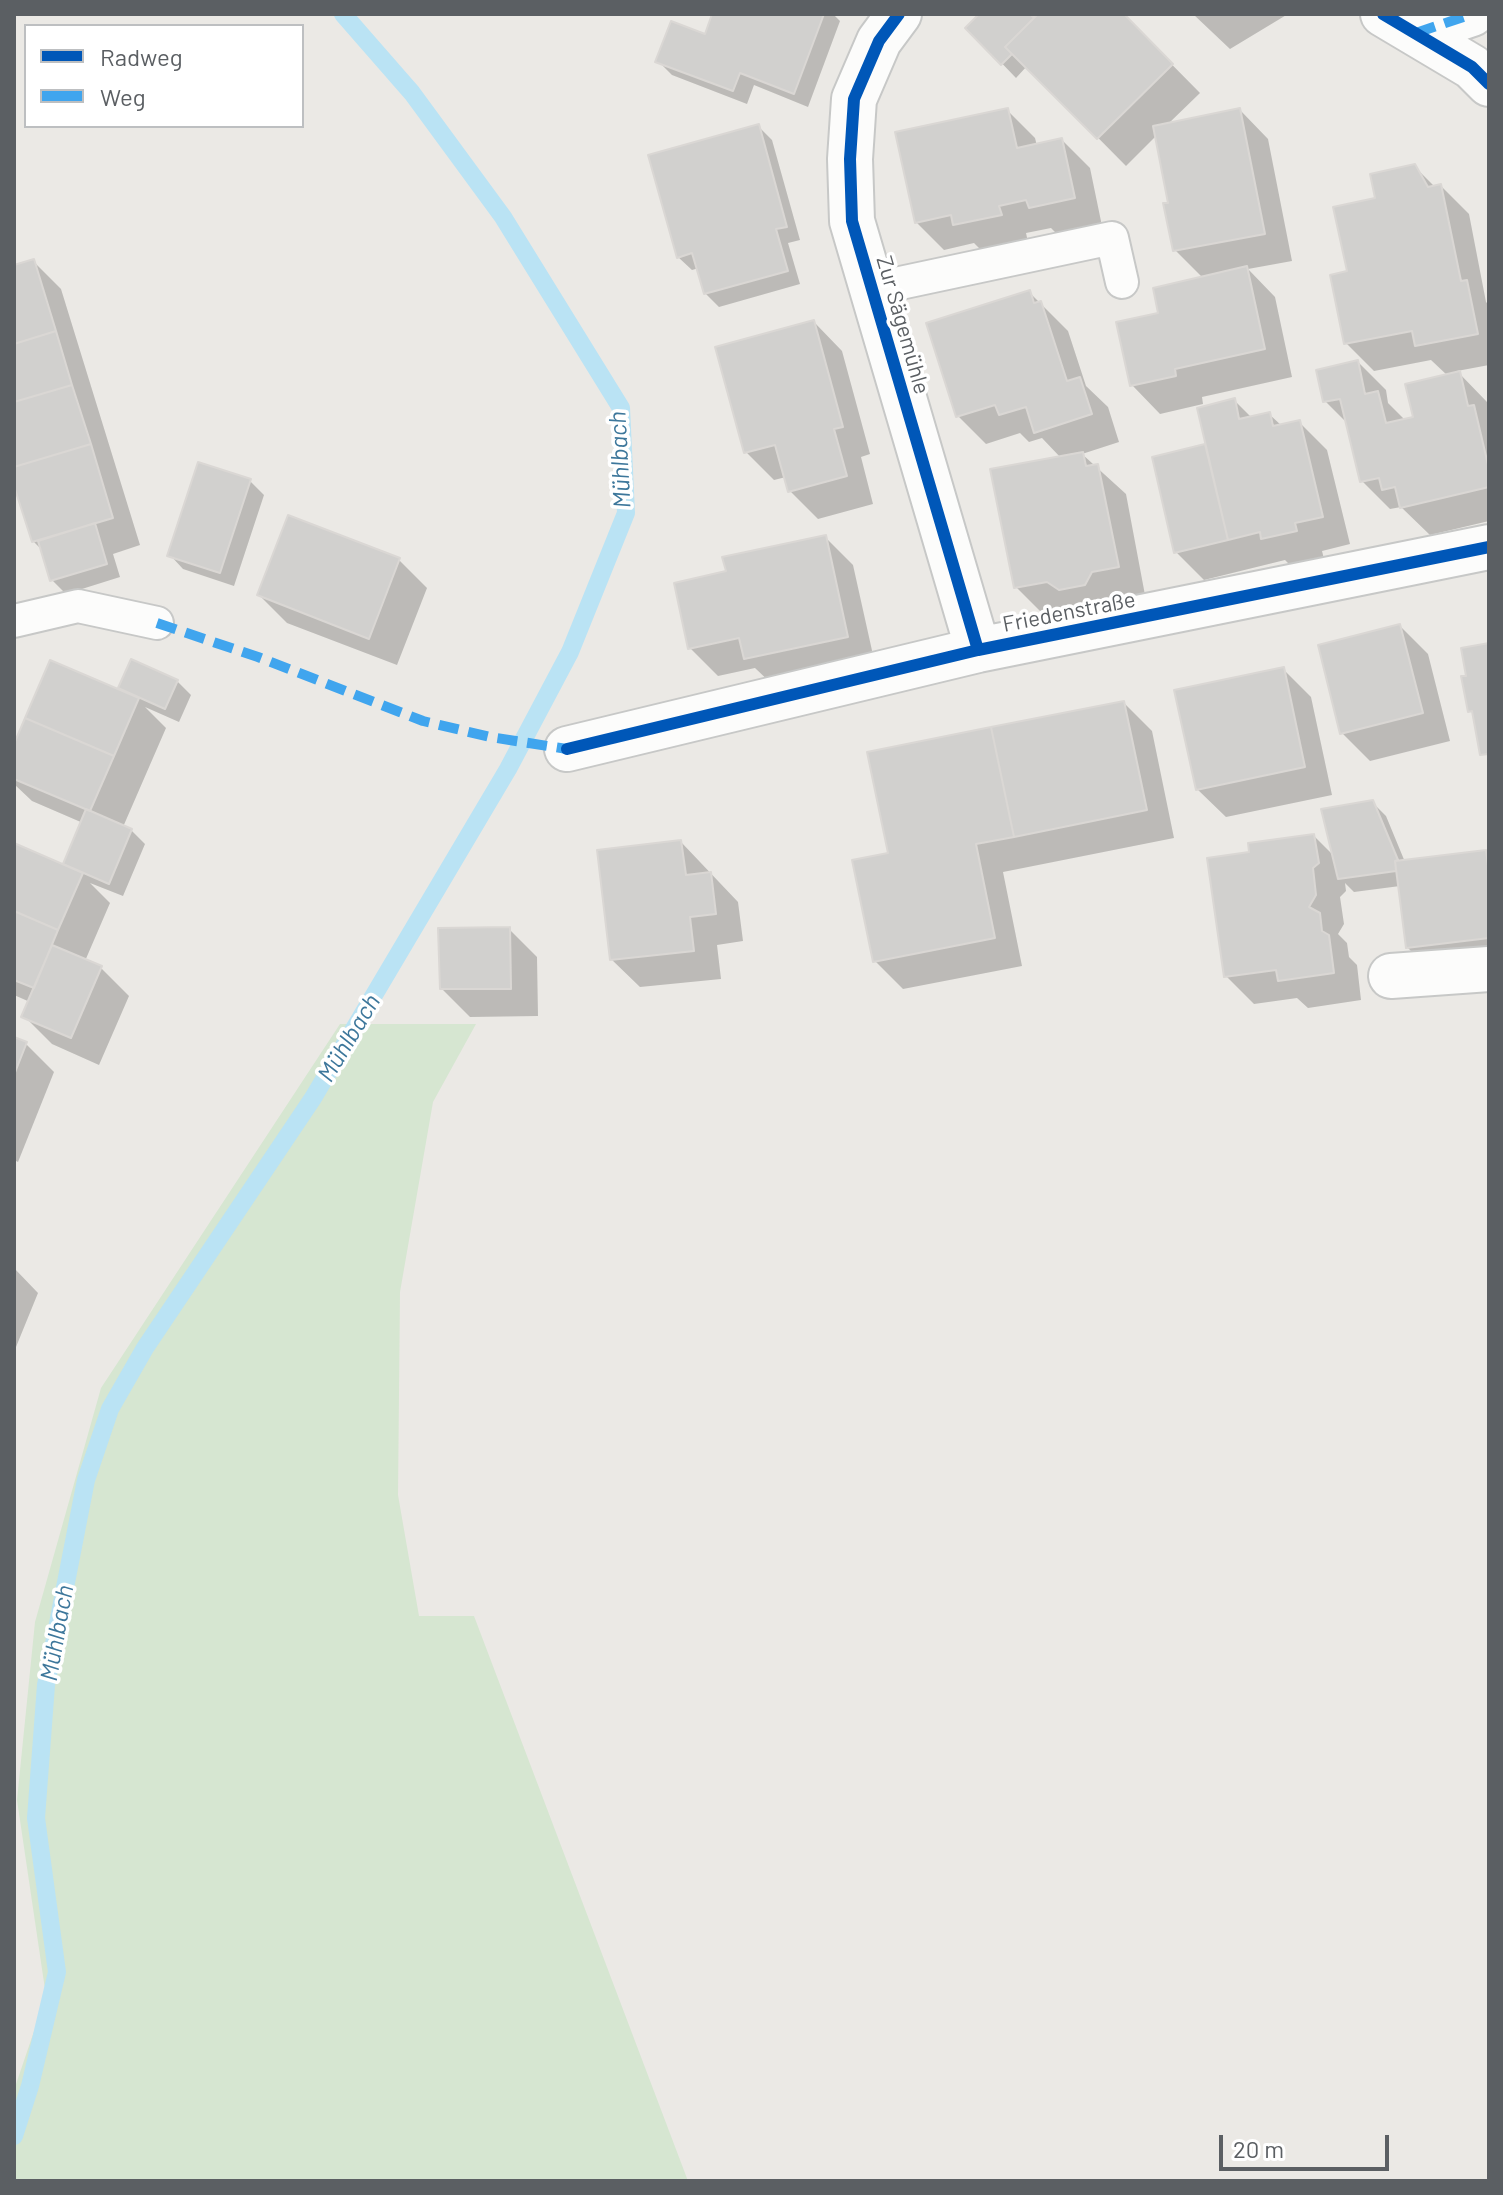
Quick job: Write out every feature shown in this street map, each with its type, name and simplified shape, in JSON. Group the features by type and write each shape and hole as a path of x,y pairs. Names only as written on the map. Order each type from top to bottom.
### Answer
{"street":[{"name":"Zur Sägemühle","path":"899,14 879,41 854,99 850,159 852,221 978,650"},
{"path":"1399,23 1472,14"},
{"path":"1399,23 1472,67 1489,84"},
{"name":"Friedenstraße","path":"567,749 978,650 1489,547"},
{"path":"1391,976 1489,969"}],"lane":[{"path":"872,289 1112,238 1122,282"},
{"path":"14,621 78,606 157,623"}],"green space":[{"path":"340,1024 476,1024 433,1102 400,1292 398,1495 419,1616 474,1616 688,2181 14,2181 14,2090 46,1996 17,1800 35,1622 101,1388"}],"building":[{"path":"712,14 824,14 794,94 740,73 733,91 655,62 671,21 705,34"},
{"path":"979,14 1030,14 1034,18 1005,47 1012,54 1001,65 965,28"},
{"path":"1038,14 1124,14 1173,64 1097,139 1005,47"},
{"path":"1008,108 1017,148 1062,138 1075,198 1029,208 1026,200 999,206 1002,215 953,225 951,215 915,223 895,132"},
{"path":"1240,108 1265,234 1173,251 1163,203 1168,203 1153,126"},
{"path":"759,124 787,227 776,229 788,271 704,294 692,253 677,258 648,155"},
{"path":"1415,164 1428,187 1441,184 1461,281 1467,280 1478,334 1415,346 1412,331 1344,344 1330,275 1347,271 1333,207 1375,198 1370,174"},
{"path":"34,259 56,331 14,344 14,265"},
{"path":"1247,266 1265,349 1175,369 1176,376 1130,386 1116,322 1158,313 1153,288"},
{"path":"1030,290 1034,303 1041,301 1067,381 1080,377 1092,414 1034,433 1026,407 999,415 995,405 956,417 926,323"},
{"path":"814,320 843,427 834,429 847,476 788,492 775,445 744,453 715,347"},
{"path":"56,331 72,385 14,402 14,344"},
{"path":"1358,360 1365,394 1378,391 1386,423 1413,417 1405,384 1460,371 1468,406 1474,405 1489,469 1489,487 1400,508 1395,487 1382,490 1379,478 1360,482 1340,399 1323,402 1316,370"},
{"path":"72,385 91,444 14,467 14,402"},
{"path":"1235,398 1239,419 1270,412 1273,426 1300,420 1323,517 1295,523 1297,531 1261,539 1260,532 1228,540 1197,408"},
{"path":"91,444 113,518 32,542 14,486 14,467"},
{"path":"1205,444 1228,540 1174,553 1152,457"},
{"path":"1083,452 1086,466 1098,464 1119,567 1092,572 1085,585 1059,590 1047,582 1014,588 990,469"},
{"path":"198,462 251,479 220,573 167,556"},
{"path":"288,515 400,558 369,639 257,595"},
{"path":"95,523 107,564 50,581 38,541"},
{"path":"826,535 848,637 744,659 739,638 688,649 674,583 726,571 722,557"},
{"path":"1400,624 1423,713 1340,734 1318,645"},
{"path":"1489,643 1489,754 1480,755 1472,711 1468,712 1461,676 1466,676 1461,648"},
{"path":"131,659 178,680 165,709 118,688"},
{"path":"50,660 139,698 114,756 25,718"},
{"path":"1284,667 1305,767 1196,790 1174,690"},
{"path":"1124,701 1147,810 1014,837 991,727"},
{"path":"25,718 114,756 90,811 14,779 14,744"},
{"path":"991,727 1014,837 976,844 995,938 873,962 852,860 888,853 867,752"},
{"path":"1373,800 1398,860 1395,861 1396,871 1338,879 1321,809"},
{"path":"86,809 132,829 109,884 63,864"},
{"path":"1314,834 1319,863 1313,868 1316,895 1309,907 1320,913 1322,931 1329,935 1334,973 1278,981 1276,970 1224,977 1207,858 1249,852 1248,843"},
{"path":"681,840 686,875 711,872 716,914 690,917 694,951 610,960 597,850"},
{"path":"14,843 83,873 58,930 14,911"},
{"path":"1486,850 1489,938 1406,948 1395,861"},
{"path":"14,911 58,930 34,988 14,980"},
{"path":"510,927 511,989 440,989 438,928"},
{"path":"52,945 102,966 71,1038 21,1017"},
{"path":"14,1037 27,1042 14,1075"}],"waterway":[{"name":"Mühlbach","path":"14,2136 30,2086 57,1972 36,1818 46,1685 86,1480 110,1409 145,1348 313,1098 508,769 570,652 626,513 621,408 503,217 412,93 343,14"}],"marked path":[{"path":"1416,33 1472,14"},
{"path":"157,623 258,657 423,721 490,737 567,749 575,747"}],"cycle path":[{"path":"899,14 879,41 854,99 850,159 852,221 978,650"},
{"path":"1383,14 1472,67 1489,84"},
{"path":"567,749 978,650 1489,547"}]}
